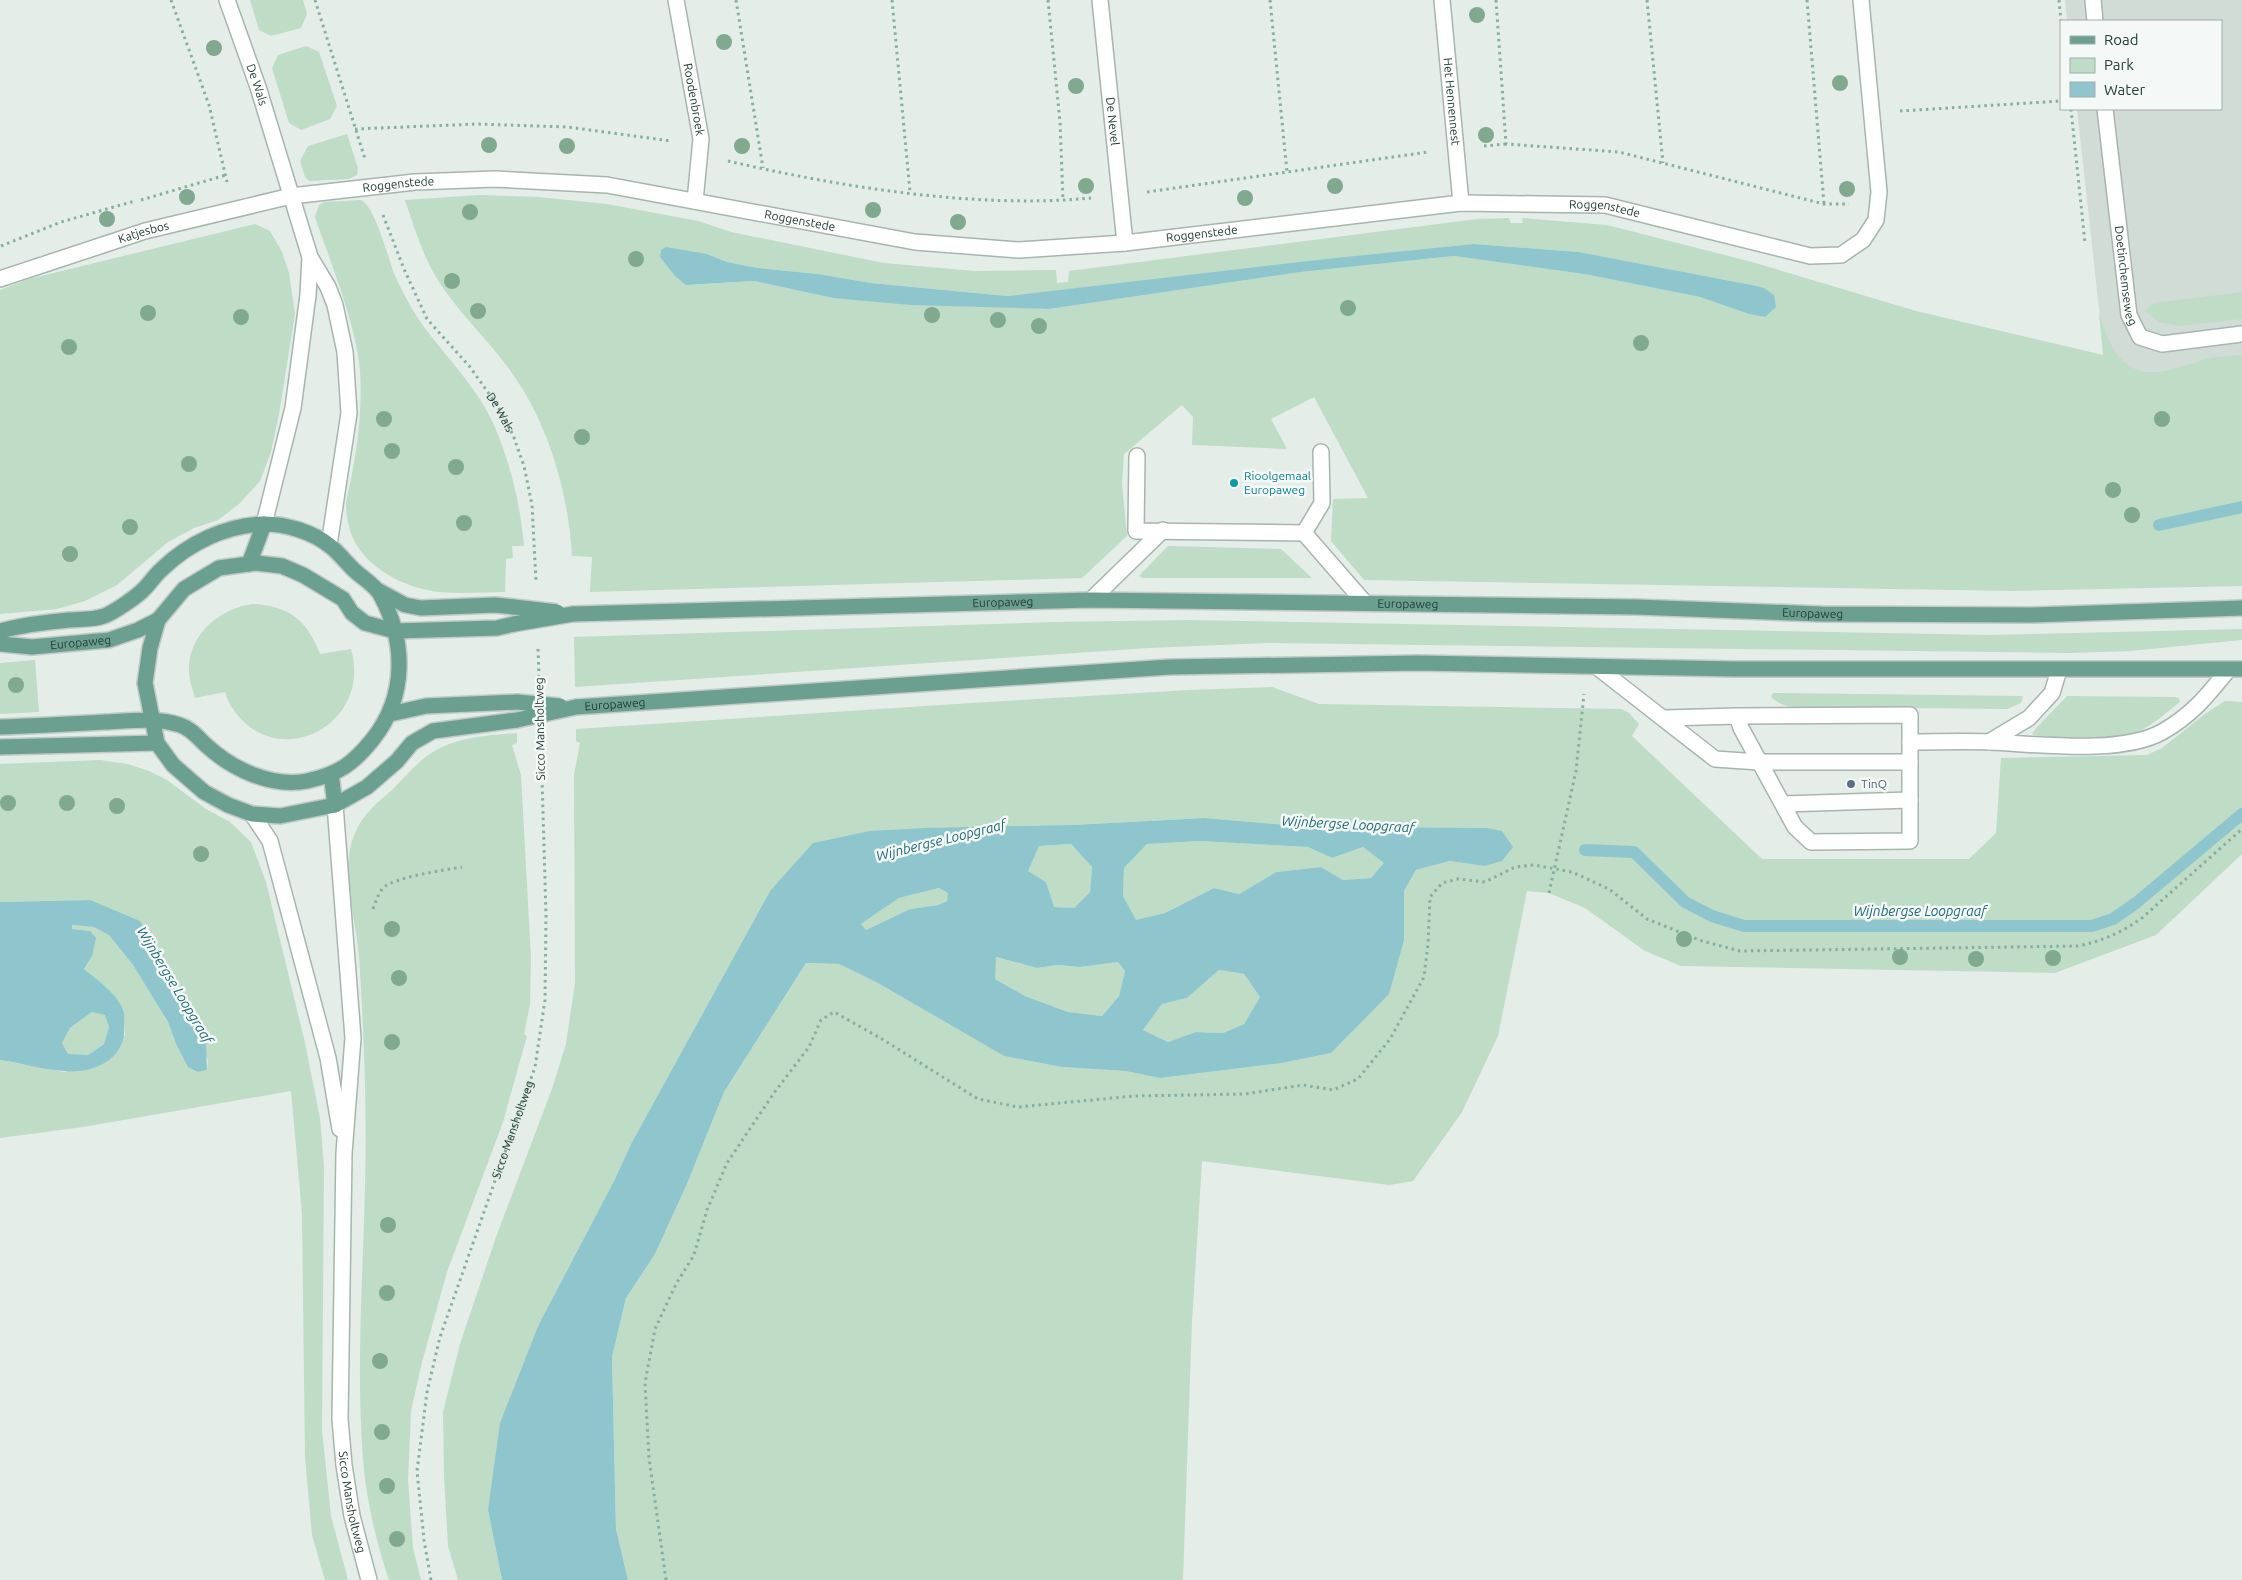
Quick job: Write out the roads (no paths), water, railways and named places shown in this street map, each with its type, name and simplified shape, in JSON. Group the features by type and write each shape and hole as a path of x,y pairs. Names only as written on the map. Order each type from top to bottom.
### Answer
{"main road":[{"name":"Europaweg","path":"0,631 27,624 104,616 144,590 178,554 232,528 264,524 290,527 329,544 357,573 379,591 405,605 421,608 495,605 573,614"},
{"path":"249,564 264,524"},
{"name":"Europaweg","path":"0,644 32,647 109,640 138,630 158,620 184,589 219,568 256,562 282,566 303,575 343,599 352,613 365,623 396,631 497,628 573,614 1091,600 1636,607 1821,614 2041,615 2242,608"},
{"path":"0,727 152,720 179,725 194,733 206,746 228,763 246,772 284,782 305,782 331,774 356,760 378,733 390,714 399,683 399,648 396,631 379,591"},
{"path":"158,620 150,648 145,683 157,744 173,765 204,792 228,805 252,814 280,816 336,805 331,774"},
{"name":"Europaweg","path":"336,805 367,786 396,761 412,743 433,731 517,720 576,707 1170,667 1418,663 1592,667 2059,670 2235,669"},
{"name":"Europaweg","path":"390,714 426,706 516,702 576,707"},
{"path":"0,747 157,744"}],"street":[{"name":"De Wals","path":"227,0 258,87 310,257 328,287 345,352 350,413 329,544"},
{"name":"Roodenbroek","path":"676,0 701,139 695,201"},
{"name":"De Nevel","path":"1100,0 1125,243"},
{"name":"Het Hennennest","path":"1442,0 1461,203"},
{"name":"Roggenstede","path":"291,196 415,182 495,178 607,185 915,242 1019,250 1125,243 1461,203 1605,205 1810,256 1841,255 1863,240 1876,220 1879,192 1861,0"},
{"path":"2092,0 2095,20"},
{"name":"Doetinchemseweg","path":"2105,110 2129,315 2140,337 2162,344 2242,334"},
{"name":"Katjesbos","path":"0,280 145,231 291,196"},
{"name":"De Wals","path":"264,524 293,408 308,295 310,257"},
{"path":"1304,533 1322,503 1322,452"},
{"path":"1137,456 1136,531 1304,533 1365,603"},
{"path":"1091,600 1164,530"},
{"path":"1592,667 1665,718 1715,759 1759,762 1910,762"},
{"path":"1910,742 1989,742 2054,746 2127,744 2162,732 2198,707 2235,669"},
{"path":"1989,742 2030,718 2052,692 2059,670"},
{"path":"1665,718 1737,716 1910,715 1910,841 1811,842 1795,827 1741,728 1737,716"},
{"path":"1783,804 1910,800"},
{"name":"Sicco Mansholtweg","path":"336,805 353,1038 344,1153 340,1419 344,1465 352,1516 369,1580"},
{"name":"Sicco Mansholtweg","path":"252,814 270,841 326,1048 344,1153"}],"water":[{"path":"1474,244 1579,252 1752,285 1764,288 1774,295 1776,307 1765,317 1749,314 1700,297 1584,274 1454,256 1301,272 1049,309 911,305 833,298 754,281 686,285 675,276 660,257 661,250 666,247 707,254 727,262 758,268 818,274 871,283 1007,296"},
{"path":"1205,818 1300,826 1487,828 1502,831 1513,847 1502,861 1484,866 1450,861 1416,870 1404,891 1404,940 1389,994 1331,1053 1282,1063 1160,1078 1125,1071 1061,1067 1004,1056 876,982 839,964 806,963 724,1092 687,1184 655,1254 626,1298 612,1357 616,1529 628,1580 502,1580 488,1510 500,1423 539,1324 615,1179 631,1144 770,891 813,843 870,831 1072,825","holes":["1200,841 1308,847 1332,858 1363,847 1384,863 1371,878 1343,880 1321,867 1276,872 1239,894 1214,888 1165,913 1136,920 1123,896 1124,868 1147,844","1071,844 1092,867 1090,892 1074,908 1054,907 1046,882 1028,871 1039,846","939,888 948,893 947,901 938,905 910,909 866,930 861,924 899,898","996,957 1037,968 1058,965 1080,967 1118,962 1125,971 1119,996 1102,1016 1068,1012 1025,996 995,979","1219,970 1244,974 1260,997 1244,1024 1223,1033 1196,1032 1168,1042 1143,1030 1162,1004 1187,998"]},
{"path":"90,900 140,921 200,1026 206,1045 207,1070 198,1072 188,1067 176,1044 168,1022 133,965 109,935 94,927 72,925 72,929 90,931 96,938 92,956 84,969 112,993 123,1010 123,1038 120,1047 114,1056 106,1062 86,1070 64,1071 0,1060 0,902","holes":["92,1012 105,1015 109,1027 104,1044 88,1055 68,1054 62,1043 70,1028"]}],"waterway":[{"path":"2159,525 2242,507"},
{"name":"Wijnbergse Loopgraaf","path":"1585,850 1634,852 1685,902 1712,916 1744,926 2092,926 2113,919 2136,903 2242,814"}],"place":[{"name":"Rioolgemaal Europaweg","path":"1234,483"},
{"name":"TinQ","path":"1851,784"}]}
